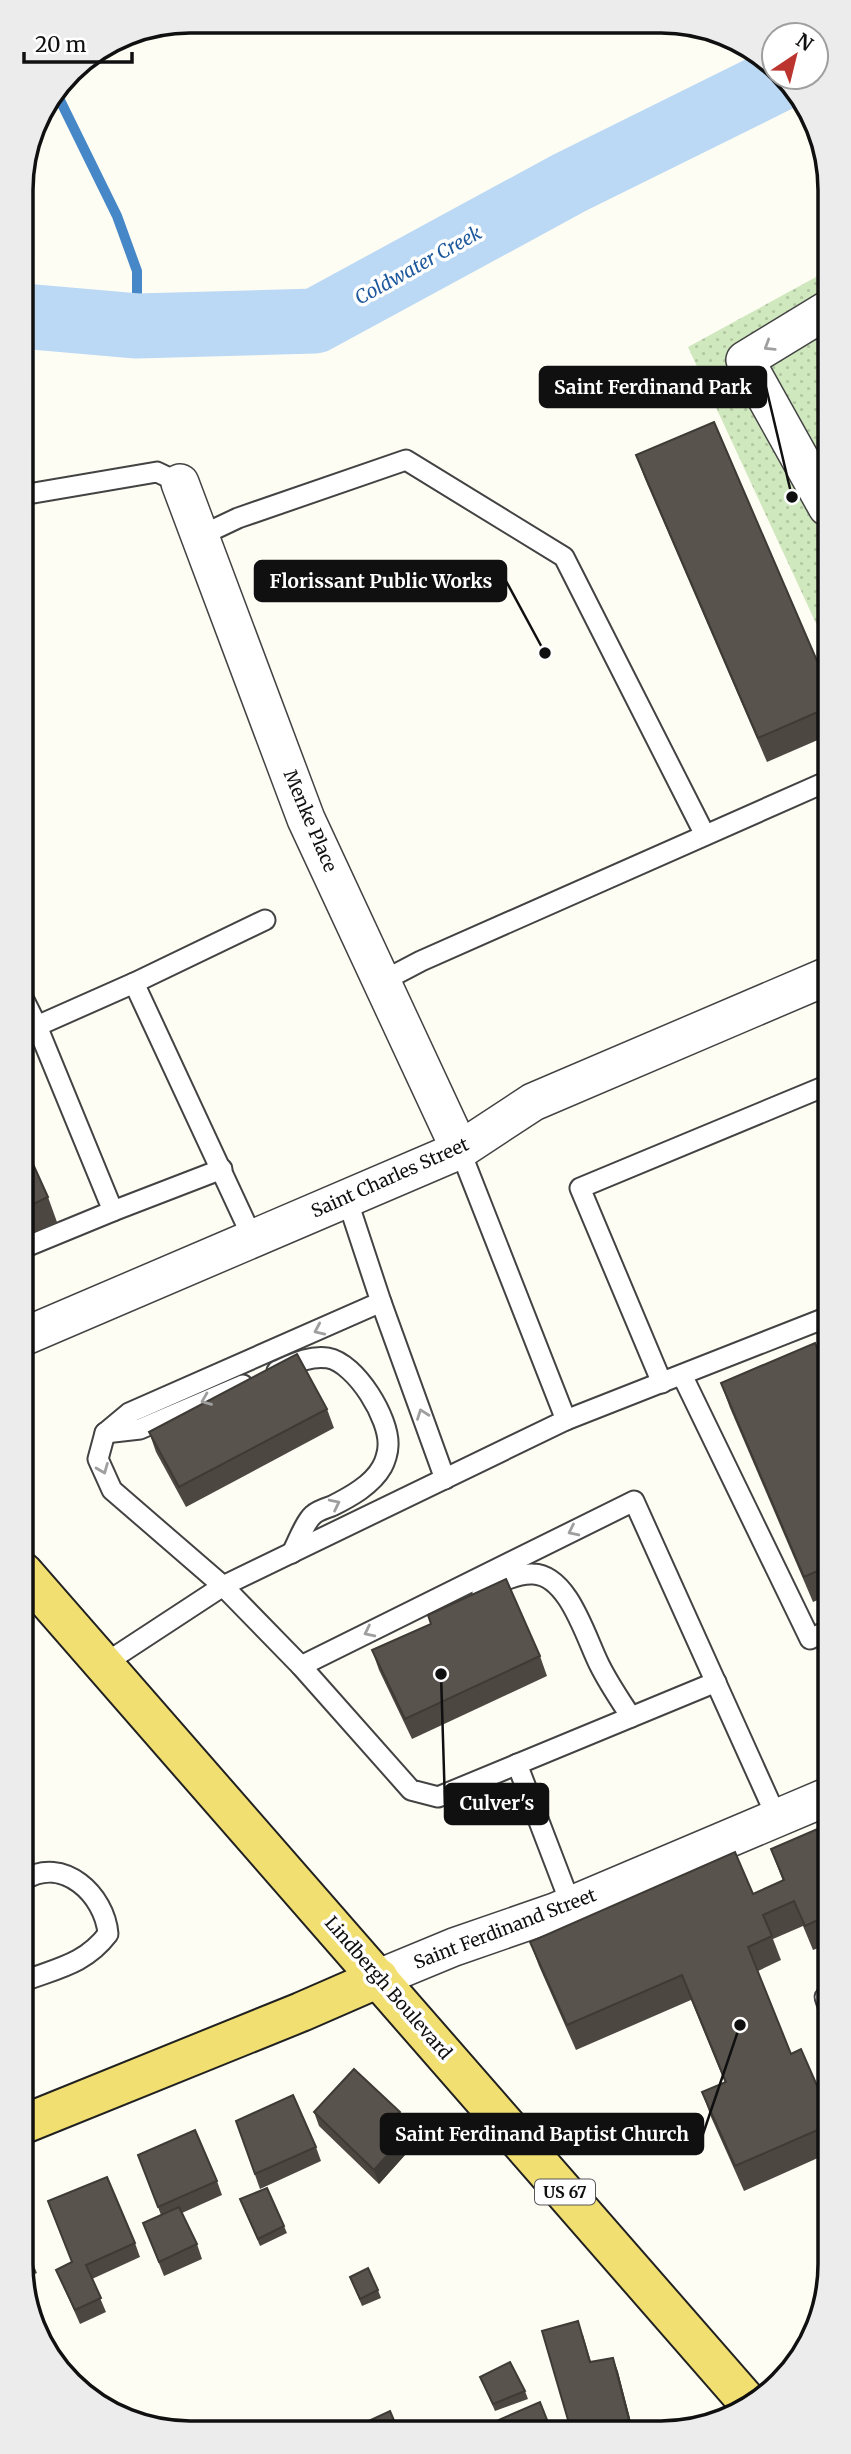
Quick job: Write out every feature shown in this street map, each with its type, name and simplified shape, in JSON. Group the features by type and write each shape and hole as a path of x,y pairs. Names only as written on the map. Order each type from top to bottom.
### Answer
{"main road":[{"name":"Lindbergh Boulevard","path":"33,1584 743,2397"},
{"name":"Saint Ferdinand Street","path":"33,2120 379,1978"}],"street":[{"path":"818,316 745,360 818,491"},
{"name":"Menke Place","path":"180,483 306,818 460,1150"},
{"name":"Saint Charles Street","path":"33,1333 460,1150 533,1102 818,980"},
{"name":"Saint Ferdinand Street","path":"379,1978 453,1947 571,1905 817,1801"}],"lane":[{"path":"200,536 238,518 406,460 564,557 705,835"},
{"path":"34,493 157,472 180,483"},
{"path":"381,982 421,961 818,786"},
{"path":"37,1026 265,920"},
{"path":"134,983 253,1239"},
{"path":"34,1019 113,1210"},
{"path":"662,1382 580,1188 818,1089"},
{"path":"460,1150 566,1420"},
{"path":"33,1244 222,1169"},
{"path":"347,1199 445,1479"},
{"path":"381,1302 129,1413 105,1433 99,1459 112,1490 223,1586 301,1666 411,1790 438,1797 716,1682"},
{"path":"104,1664 223,1586 566,1420 817,1321"},
{"path":"105,1433 140,1429 308,1358 327,1357 342,1362 354,1371 369,1393 386,1429 388,1446 382,1467 367,1485 313,1515 292,1553"},
{"path":"682,1375 810,1639 817,1636"},
{"path":"301,1666 634,1501 777,1818"},
{"path":"417,1609 439,1612 514,1577 534,1574 553,1582 570,1602 600,1667 631,1717"},
{"path":"517,1764 571,1905"},
{"path":"33,1875 51,1871 71,1877 98,1902 107,1921 108,1934 96,1949 83,1959 33,1978"}],"green space":[{"path":"818,276 818,627 688,347"}],"building":[{"path":"714,422 818,663 818,712 758,738 636,455"},
{"path":"34,1165 48,1197 34,1204"},
{"path":"815,1343 817,1349 817,1571 804,1577 721,1383"},
{"path":"297,1354 327,1409 179,1487 149,1432"},
{"path":"506,1579 540,1656 405,1719 372,1650 431,1624 428,1615"},
{"path":"817,1829 817,1920 805,1926 794,1901 763,1915 772,1936 748,1947 791,2054 801,2049 817,2086 817,2130 735,2166 702,2092 726,2082 682,1975 567,2025 530,1942 735,1852 753,1894 784,1880 771,1849"},
{"path":"354,2069 400,2112 386,2126 400,2141 374,2170 314,2112"},
{"path":"293,2095 316,2147 255,2174 236,2121"},
{"path":"195,2130 217,2181 158,2207 138,2155"},
{"path":"107,2177 135,2243 86,2265 101,2298 75,2310 56,2270 72,2262 48,2201"},
{"path":"267,2188 284,2226 258,2239 240,2199"},
{"path":"179,2207 197,2244 159,2262 143,2223"},
{"path":"368,2268 378,2290 360,2299 350,2277"},
{"path":"578,2321 590,2362 613,2358 629,2420 568,2421 542,2331"},
{"path":"510,2362 525,2391 493,2404 480,2377"},
{"path":"540,2402 547,2421 496,2421"},
{"path":"390,2411 394,2421 368,2421"}],"waterway":[{"name":"Coldwater Creek","path":"34,317 137,326 315,321 569,183 760,88"},
{"path":"61,102 117,216 137,271 137,326"}],"place":[{"name":"Saint Ferdinand Park","path":"792,497"},
{"name":"Florissant Public Works","path":"545,653"},
{"name":"Culver's","path":"441,1674"},
{"name":"Saint Ferdinand Baptist Church","path":"740,2025"}]}
